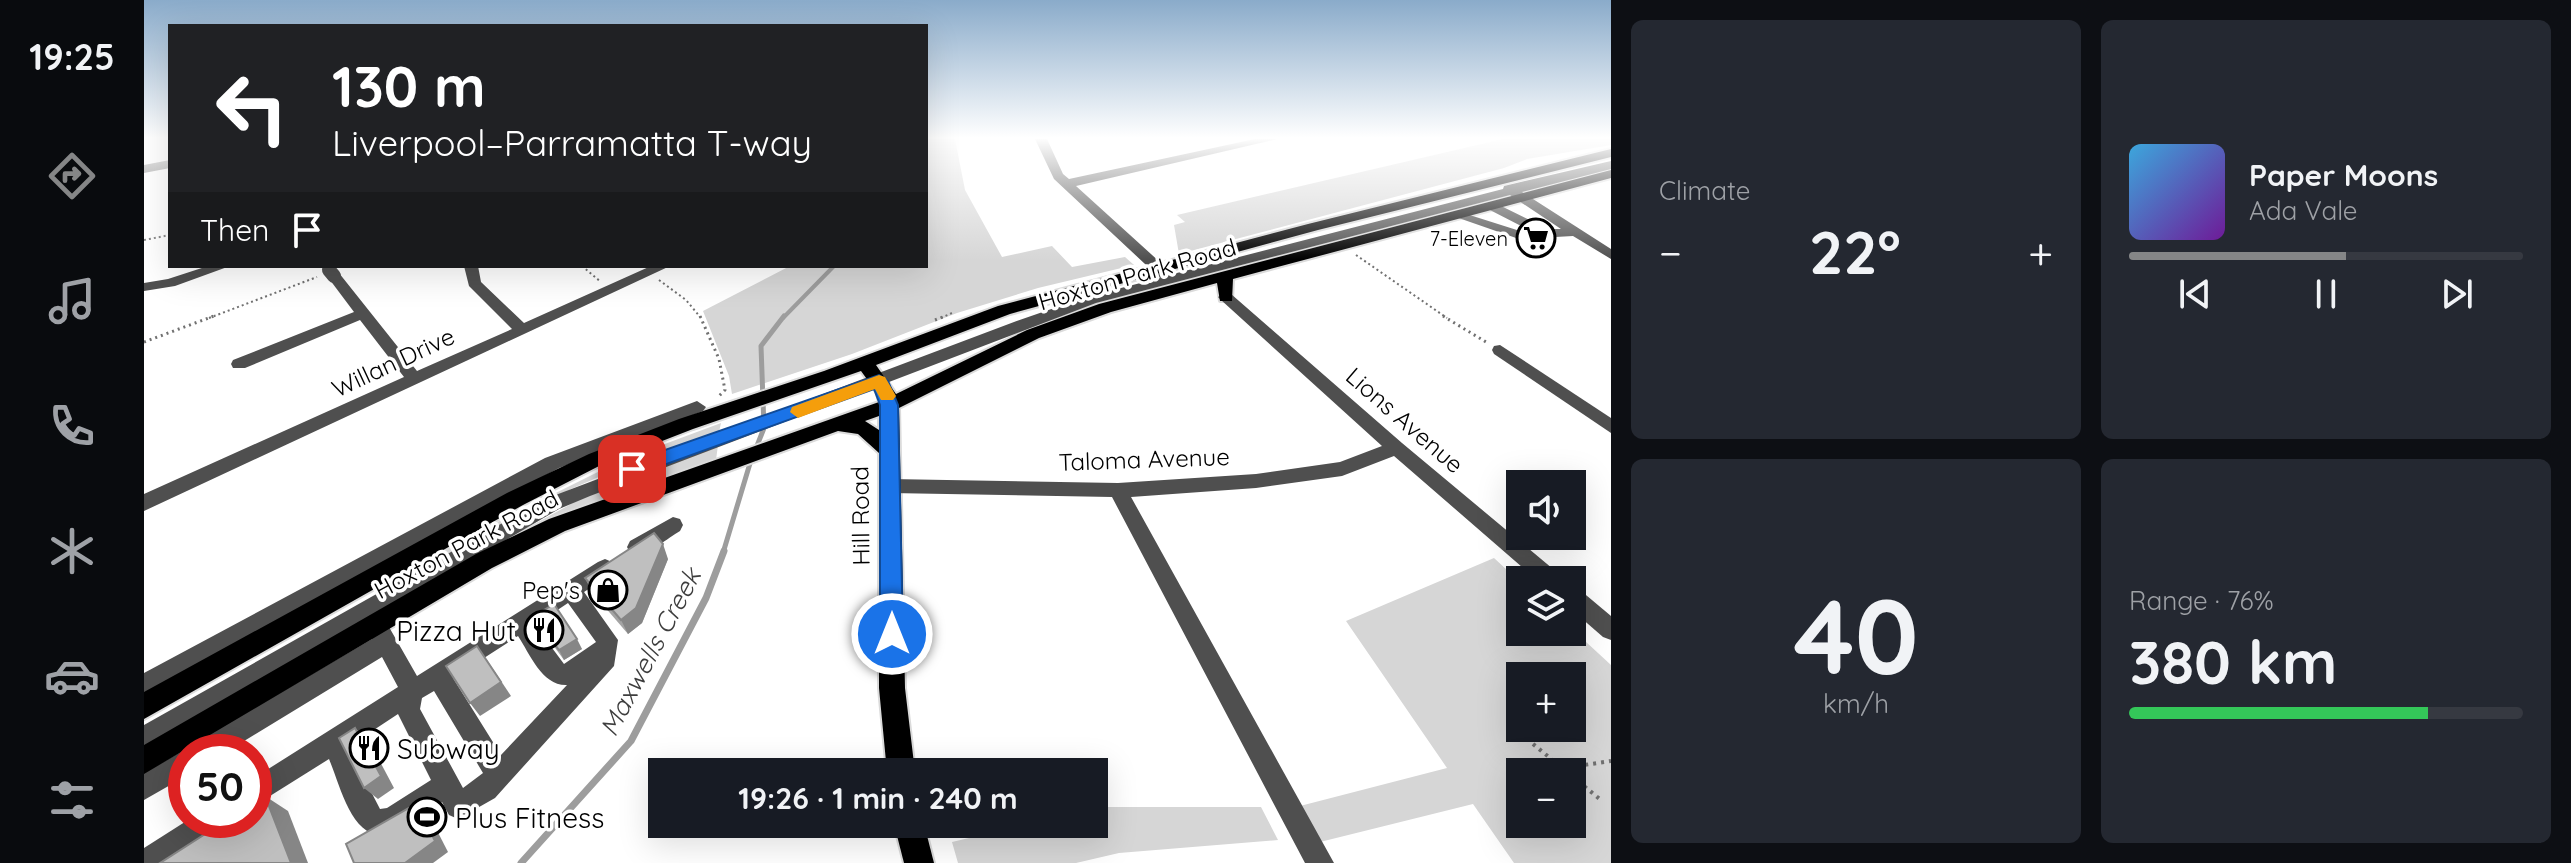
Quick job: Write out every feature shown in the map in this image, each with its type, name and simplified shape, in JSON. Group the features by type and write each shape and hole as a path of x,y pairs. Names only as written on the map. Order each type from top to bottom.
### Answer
{"main road":[{"name":"Hoxton Park Road","path":"144,706 372,616 557,525 889,405 1052,326 1170,278 1501,179"},
{"name":"Hoxton Park Road","path":"144,760 372,616 572,470 711,406 805,384 1004,310 1170,278 1225,276 1493,206 1519,194 1587,179"},
{"path":"1225,276 1226,297"},
{"name":"Hill Road","path":"865,363 879,381 889,405 892,688 900,758"},
{"path":"835,424 864,428 889,450"},
{"path":"913,838 919,863"}],"street":[{"path":"1062,179 1170,278"},
{"path":"1066,184 1087,179"},
{"path":"144,738 372,616 552,504 608,478 804,410 1038,317 1170,278 1519,194 1566,179"},
{"path":"1494,181 1611,255"},
{"path":"1493,206 1547,234"},
{"path":"1457,215 1507,232 1577,232"},
{"path":"144,287 170,283 217,268"},
{"path":"471,268 474,283 522,330"},
{"name":"Willan Drive","path":"144,503 657,269"},
{"path":"327,272 364,313 414,379"},
{"name":"Lions Avenue","path":"1226,297 1396,448 1535,566"},
{"path":"239,364 364,313"},
{"path":"1500,350 1611,427"},
{"path":"144,685 552,463 711,406"},
{"name":"Taloma Avenue","path":"890,486 1118,490 1304,476 1342,469 1396,448"},
{"path":"1118,490 1320,863"},
{"path":"272,781 673,525"},
{"path":"372,616 412,690 408,710 458,806 486,789 606,659 607,640 570,590"},
{"path":"1586,609 1611,630"},
{"path":"225,734 372,616"},
{"path":"520,621 553,670 562,675 572,673 607,648"},
{"path":"437,674 499,775"},
{"path":"333,741 365,812 374,823 391,821 446,785"},
{"path":"144,787 168,773"},
{"path":"145,863 184,838"}],"path":[{"path":"144,240 168,235"},
{"path":"1350,251 1420,301 1500,350"},
{"path":"584,268 610,290"},
{"path":"657,269 697,310 726,377 725,390 711,406"},
{"path":"144,342 327,272"},
{"path":"1533,744 1551,758"},
{"path":"1586,765 1611,761"},
{"path":"1586,787 1602,801"}],"shaded area":[{"path":"928,179 963,179 965,190 1002,257 1052,246 1072,267 1125,257 1134,265 1038,288 957,313 852,354 732,394 729,376 703,311 786,268 928,268"},
{"path":"1330,179 1461,179 1179,254 1174,225 1185,222 1177,215"},
{"path":"721,423 719,432 647,456 571,489 415,573 413,564 622,460"},
{"path":"718,445 716,460 576,511 446,573 580,499"},
{"path":"1494,558 1506,569 1506,646 1586,646 1586,642 1611,665 1611,863 1514,863 1473,804 1320,842 1300,806 1447,768 1346,621"},
{"path":"1108,807 1261,807 1278,840 1119,853 1076,863 958,863 952,842 969,838 1108,838"}],"building":[{"path":"654,533 663,544 636,608 621,620 585,578"},
{"path":"554,604 577,639 559,650 534,616"},
{"path":"477,646 501,682 470,703 446,666"},
{"path":"355,728 381,776 364,788 339,738"},
{"path":"416,804 435,841 405,863 354,863 346,844"},
{"path":"272,814 291,863 160,863 199,838 272,838"}],"waterway":[{"name":"Maxwells Creek","path":"783,318 832,268"},
{"name":"Maxwells Creek","path":"755,451 764,428 761,346 784,316"},
{"name":"Maxwells Creek","path":"723,553 751,460"},
{"name":"Maxwells Creek","path":"521,863 631,741 706,598 724,551"}],"slow traffic":[{"path":"798,412 879,381 887,396"}],"place":[{"name":"7-Eleven","path":"1536,238"},
{"name":"Pep's","path":"608,590"},
{"name":"Pizza Hut","path":"544,630"},
{"name":"Subway","path":"369,748"},
{"name":"Plus Fitness","path":"427,817"}],"route":[{"path":"632,469 879,381 889,405 892,634"}]}
